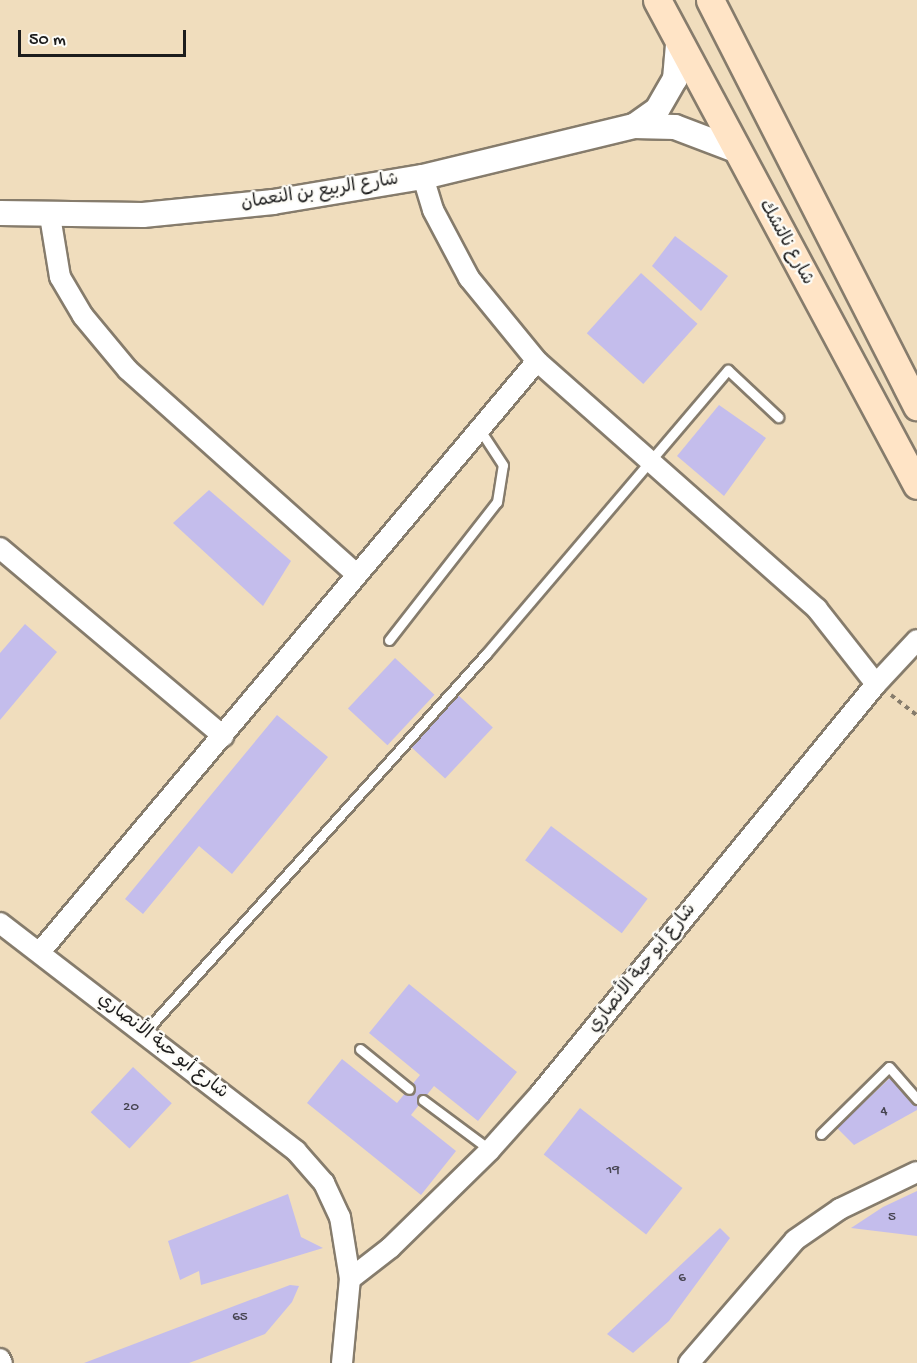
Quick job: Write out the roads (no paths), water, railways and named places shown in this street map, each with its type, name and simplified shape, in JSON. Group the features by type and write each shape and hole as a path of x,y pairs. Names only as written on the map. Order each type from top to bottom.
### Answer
{"main road":[{"name":"شارع نالتشك","path":"657,0 678,46 733,149 917,485"},
{"path":"710,0 917,406"}],"street":[{"name":"شارع الربيع بن النعمان","path":"634,126 657,110 675,79 678,46"},
{"name":"شارع الربيع بن النعمان","path":"0,213 50,216 142,215 273,202 423,177 634,126 675,127 733,149"},
{"path":"423,177 433,210 469,278 537,361 817,609 876,684"},
{"path":"50,216 60,277 83,316 128,370 357,575"},
{"path":"40,952 537,361"},
{"path":"0,548 223,736"},
{"name":"شارع أبو حبة الأنصاري","path":"350,1279 390,1248 490,1150 540,1094 876,684 917,640"},
{"name":"شارع أبو حبة الأنصاري","path":"0,923 296,1151 324,1183 340,1217 350,1279 342,1363"},
{"path":"688,1363 795,1240 840,1209 917,1173"}],"lane":[{"path":"144,1033 486,654 728,370 778,417"},
{"path":"389,640 497,502 503,465 480,430"},
{"path":"360,1049 409,1089"},
{"path":"820,1134 890,1067 917,1099"},
{"path":"423,1100 490,1150"}]}
